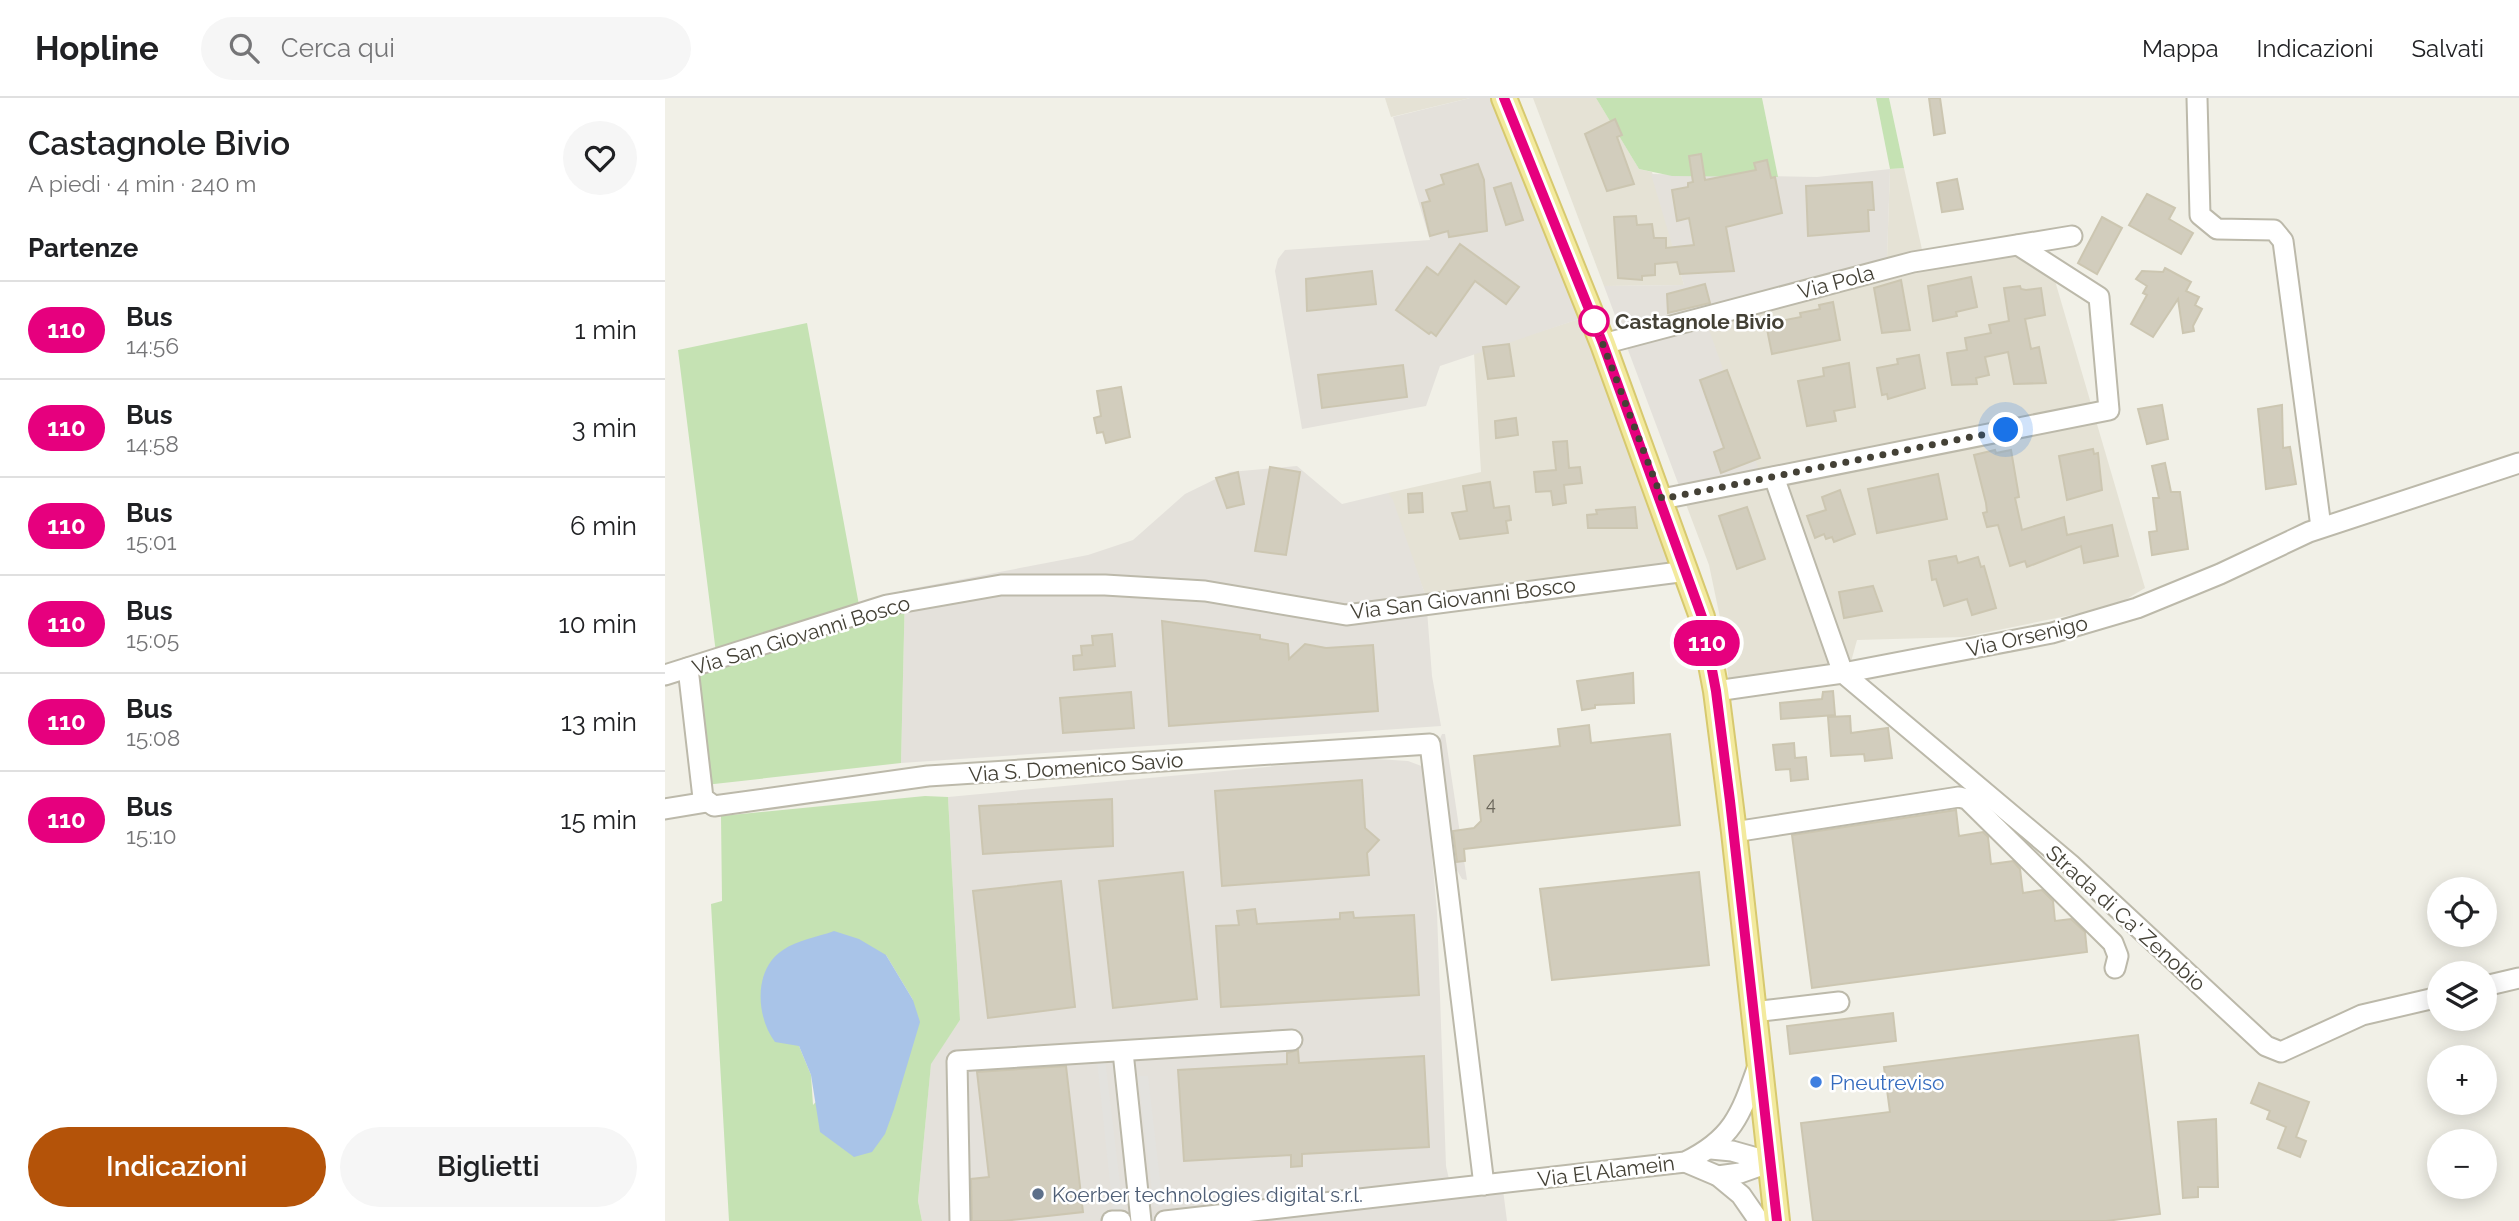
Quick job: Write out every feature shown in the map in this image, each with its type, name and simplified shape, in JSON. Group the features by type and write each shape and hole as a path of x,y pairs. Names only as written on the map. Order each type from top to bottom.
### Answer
{"main road":[{"path":"1504,98 1603,344 1662,499 1702,617 1716,691 1734,832 1777,1221"}],"street":[{"path":"2197,98 2200,215 2217,229 2274,230 2283,241 2321,527"},
{"name":"Via Pola","path":"1603,344 1913,262 2072,236"},
{"path":"1662,499 2109,410 2099,297 2018,245"},
{"name":"Via Orsenigo","path":"1716,691 1843,673 2052,634 2137,608 2321,527 2519,463"},
{"path":"1774,477 1843,673"},
{"name":"Via San Giovanni Bosco","path":"665,675 887,605 1000,585 1105,585 1205,590 1346,615 1687,571"},
{"path":"688,668 703,798 707,802"},
{"name":"Strada di Ca' Zenobio","path":"1843,673 2070,864 2266,1046 2281,1052 2362,1015 2427,1000"},
{"name":"Via S. Domenico Savio","path":"707,802 714,806 928,776 1430,744 1451,896 1484,1185"},
{"path":"1734,832 1959,797 1966,799 2113,943 2118,956 2115,968"},
{"path":"665,810 707,802"},
{"path":"2497,983 2519,978"},
{"path":"1753,1012 1839,1002"},
{"path":"960,1221 957,1061 1292,1040"},
{"path":"1123,1052 1141,1221"},
{"name":"Via El Alamein","path":"1165,1221 1227,1218 1685,1162 1711,1149 1732,1129 1743,1110 1759,1065"},
{"path":"1711,1149 1732,1151 1771,1162"},
{"path":"1685,1162 1718,1176 1741,1195 1759,1221"},
{"path":"1718,1176 1740,1173 1771,1162"},
{"path":"1112,1221 1121,1221"}],"shaded area":[{"path":"1385,98 1470,98 1391,117"},
{"path":"1470,98 1500,98 1582,318 1440,366 1426,406 1302,429 1275,271 1278,259 1285,250 1430,240 1393,117"},
{"path":"1533,98 1596,98 1639,169 1652,172 1684,285 1604,286"},
{"path":"1904,168 1923,254 2041,233 2145,588 2115,606 1964,637 1857,640 1849,669 1729,682 1722,627 1709,565 1684,499 1707,323 1887,258 1890,169"},
{"path":"1890,169 1887,258 1707,324 1761,476 1684,499 1604,286 1684,285 1651,174 1817,177"},
{"path":"1582,318 1676,567 1426,597 1388,493 1481,472 1474,353"},
{"path":"1297,466 1342,504 1388,493 1393,500 1426,597 1432,676 1441,726 901,763 905,590 1088,555 1133,540 1185,494 1230,472"},
{"path":"1442,734 1445,734 1467,880 1462,879 1449,856 1449,809 1435,751"},
{"path":"1361,758 1408,761 1424,767 1437,912 1446,1166 1453,1197 1503,1190 1507,1221 922,1221 918,1201 931,1063 960,1020 948,797"},
{"path":"1095,1042 1103,1042 1123,1209 1113,1211"},
{"path":"1138,1076 1148,1076 1163,1206 1154,1207"}],"green space":[{"path":"1596,98 1762,98 1778,177 1672,176 1639,169"},
{"path":"1876,98 1889,98 1904,168 1890,169"},
{"path":"807,323 859,605 905,590 901,763 705,785 698,674 716,653 678,350"},
{"path":"925,796 948,797 960,1020 931,1064 918,1201 922,1221 729,1221 711,904 722,901 721,816","holes":["886,955 913,1000 813,1105 811,1075 799,1046"]}],"water":[{"path":"834,931 859,939 886,955 913,1000 920,1022 885,1134 872,1152 854,1157 820,1132 811,1075 799,1046 775,1042 761,1007 762,981 773,958 795,944"}],"building":[{"path":"1929,98 1940,98 1945,133 1934,135"},
{"path":"1615,119 1622,135 1617,137 1634,184 1607,191 1585,134"},
{"path":"1701,154 1705,180 1756,170 1754,163 1767,160 1771,178 1775,177 1782,213 1726,227 1734,271 1680,274 1677,262 1655,264 1655,275 1642,276 1642,280 1618,278 1614,217 1636,216 1637,225 1652,224 1654,238 1666,238 1666,248 1694,245 1689,218 1677,221 1672,190 1688,187 1688,183 1693,182 1689,156"},
{"path":"1478,164 1484,180 1487,231 1449,237 1448,231 1430,236 1422,203 1430,201 1426,190 1444,184 1441,175"},
{"path":"1957,179 1963,209 1942,212 1937,183"},
{"path":"1872,182 1874,210 1868,210 1869,231 1808,236 1806,186"},
{"path":"1511,183 1523,220 1506,225 1494,188"},
{"path":"2147,194 2175,208 2169,219 2193,233 2181,254 2129,225"},
{"path":"2102,217 2122,228 2097,274 2078,263"},
{"path":"1460,244 1519,287 1506,304 1475,281 1436,336 1431,332 1429,334 1396,310 1427,267 1438,275"},
{"path":"2165,268 2191,282 2186,291 2199,297 2195,305 2202,309 2193,326 2194,331 2183,333 2178,299 2153,337 2131,324 2147,295 2143,293 2147,286 2136,279 2142,271 2163,272"},
{"path":"1372,271 1376,304 1307,311 1306,279"},
{"path":"1971,277 1977,307 1956,312 1957,316 1933,321 1928,286"},
{"path":"1901,280 1910,330 1882,333 1874,288"},
{"path":"1705,284 1710,303 1668,313 1667,294"},
{"path":"2020,286 2026,290 2041,288 2045,315 2025,319 2031,349 2039,347 2046,383 2014,384 2008,352 1985,357 1989,375 1976,378 1977,384 1952,385 1947,353 1967,350 1965,338 1991,333 1989,325 2009,321 2004,288"},
{"path":"1833,302 1840,340 1772,354 1766,324 1801,317 1800,313 1820,309 1819,305"},
{"path":"1509,344 1514,376 1488,379 1483,347"},
{"path":"1919,355 1925,388 1888,399 1887,394 1882,395 1877,368 1898,364 1897,359"},
{"path":"1849,363 1855,407 1834,411 1836,421 1807,426 1798,381 1824,376 1823,368"},
{"path":"1403,365 1407,397 1322,408 1318,375"},
{"path":"1727,370 1760,458 1721,473 1714,452 1724,448 1700,380"},
{"path":"1121,387 1130,437 1106,443 1103,432 1097,433 1094,418 1101,416 1097,391"},
{"path":"2162,405 2168,439 2147,444 2138,409"},
{"path":"2282,405 2283,448 2290,447 2296,484 2266,489 2258,409"},
{"path":"1516,418 1518,435 1496,438 1495,421"},
{"path":"1567,441 1569,468 1580,467 1582,483 1564,485 1566,503 1553,505 1551,491 1536,492 1534,472 1556,470 1553,442"},
{"path":"2093,449 2094,454 2098,453 2102,490 2067,500 2059,456"},
{"path":"1995,450 1996,453 2011,450 2019,497 2015,498 2022,530 2064,517 2067,535 2112,525 2118,556 2084,563 2081,546 2027,567 2025,561 2010,566 1998,525 1987,527 1983,513 1987,512 1986,503 1974,455"},
{"path":"2165,463 2171,492 2180,492 2188,549 2152,555 2149,532 2157,531 2153,498 2159,498 2152,466"},
{"path":"1270,467 1300,472 1286,555 1255,551"},
{"path":"1238,472 1244,504 1227,508 1216,478"},
{"path":"1938,474 1947,519 1877,533 1868,489"},
{"path":"1490,482 1494,508 1509,506 1511,520 1506,521 1508,533 1460,539 1452,513 1467,511 1463,486"},
{"path":"1840,490 1855,534 1834,542 1832,537 1826,539 1824,534 1815,538 1807,516 1826,510 1822,497"},
{"path":"1422,493 1423,512 1409,513 1408,494"},
{"path":"1635,507 1637,528 1588,528 1587,515 1597,514 1596,510"},
{"path":"1747,507 1765,559 1737,569 1719,516"},
{"path":"1956,556 1958,563 1978,557 1981,567 1984,566 1996,608 1972,615 1967,599 1944,606 1936,579 1932,580 1929,561"},
{"path":"1873,586 1882,611 1844,618 1839,592"},
{"path":"1162,621 1260,635 1260,639 1288,644 1289,659 1305,644 1326,648 1373,645 1378,711 1169,726"},
{"path":"1112,634 1115,666 1074,670 1073,656 1082,655 1081,646 1093,645 1092,636"},
{"path":"1633,673 1634,703 1595,705 1595,708 1582,710 1577,681"},
{"path":"1833,691 1835,715 1781,719 1780,703 1822,699 1823,692"},
{"path":"1131,692 1134,728 1063,733 1060,698"},
{"path":"1850,716 1851,733 1888,728 1892,758 1865,761 1864,754 1831,756 1828,717"},
{"path":"1589,725 1591,743 1670,734 1680,825 1464,849 1465,861 1457,862 1453,831 1474,828 1481,821 1474,756 1560,746 1558,729"},
{"path":"1794,743 1795,758 1806,757 1808,779 1791,781 1790,769 1776,770 1773,745"},
{"path":"1362,780 1365,828 1379,840 1367,853 1369,875 1222,886 1215,791"},
{"path":"1112,799 1113,846 983,854 979,806"},
{"path":"1956,810 1959,836 1983,832 1988,837 1991,864 2013,861 2020,869 2023,893 2042,890 2053,901 2055,921 2071,919 2085,932 2087,952 1812,988 1792,835"},
{"path":"1183,872 1197,999 1113,1008 1099,881"},
{"path":"1699,872 1709,965 1552,980 1540,889"},
{"path":"1061,881 1075,1007 988,1018 973,891"},
{"path":"1255,909 1257,924 1340,919 1340,913 1353,912 1354,918 1414,915 1419,995 1221,1007 1216,926 1239,925 1237,911"},
{"path":"1893,1013 1896,1041 1790,1054 1787,1026"},
{"path":"2138,1035 2160,1214 2106,1221 1813,1221 1801,1123 1890,1112 1884,1067"},
{"path":"1298,1050 1299,1063 1424,1056 1429,1147 1302,1154 1302,1166 1291,1167 1291,1155 1184,1161 1178,1070 1287,1064 1287,1053"},
{"path":"1066,1066 1083,1212 1003,1221 972,1221 971,1179 989,1177 977,1072"},
{"path":"2259,1083 2309,1102 2296,1137 2306,1141 2300,1157 2278,1148 2286,1127 2267,1119 2270,1111 2251,1103"},
{"path":"2216,1119 2218,1187 2198,1187 2198,1197 2183,1198 2178,1122"}],"bus line":[{"name":"110","path":"1504,98 1603,344 1662,499 1702,617 1716,691 1730,801 1777,1221"}],"place":[{"name":"Castagnole Bivio","path":"1594,321"},
{"name":"Pneutreviso","path":"1816,1082"},
{"name":"Koerber technologies digital s.r.l.","path":"1038,1194"}],"route":[{"path":"1594,321 1662,499 2006,430"}]}
